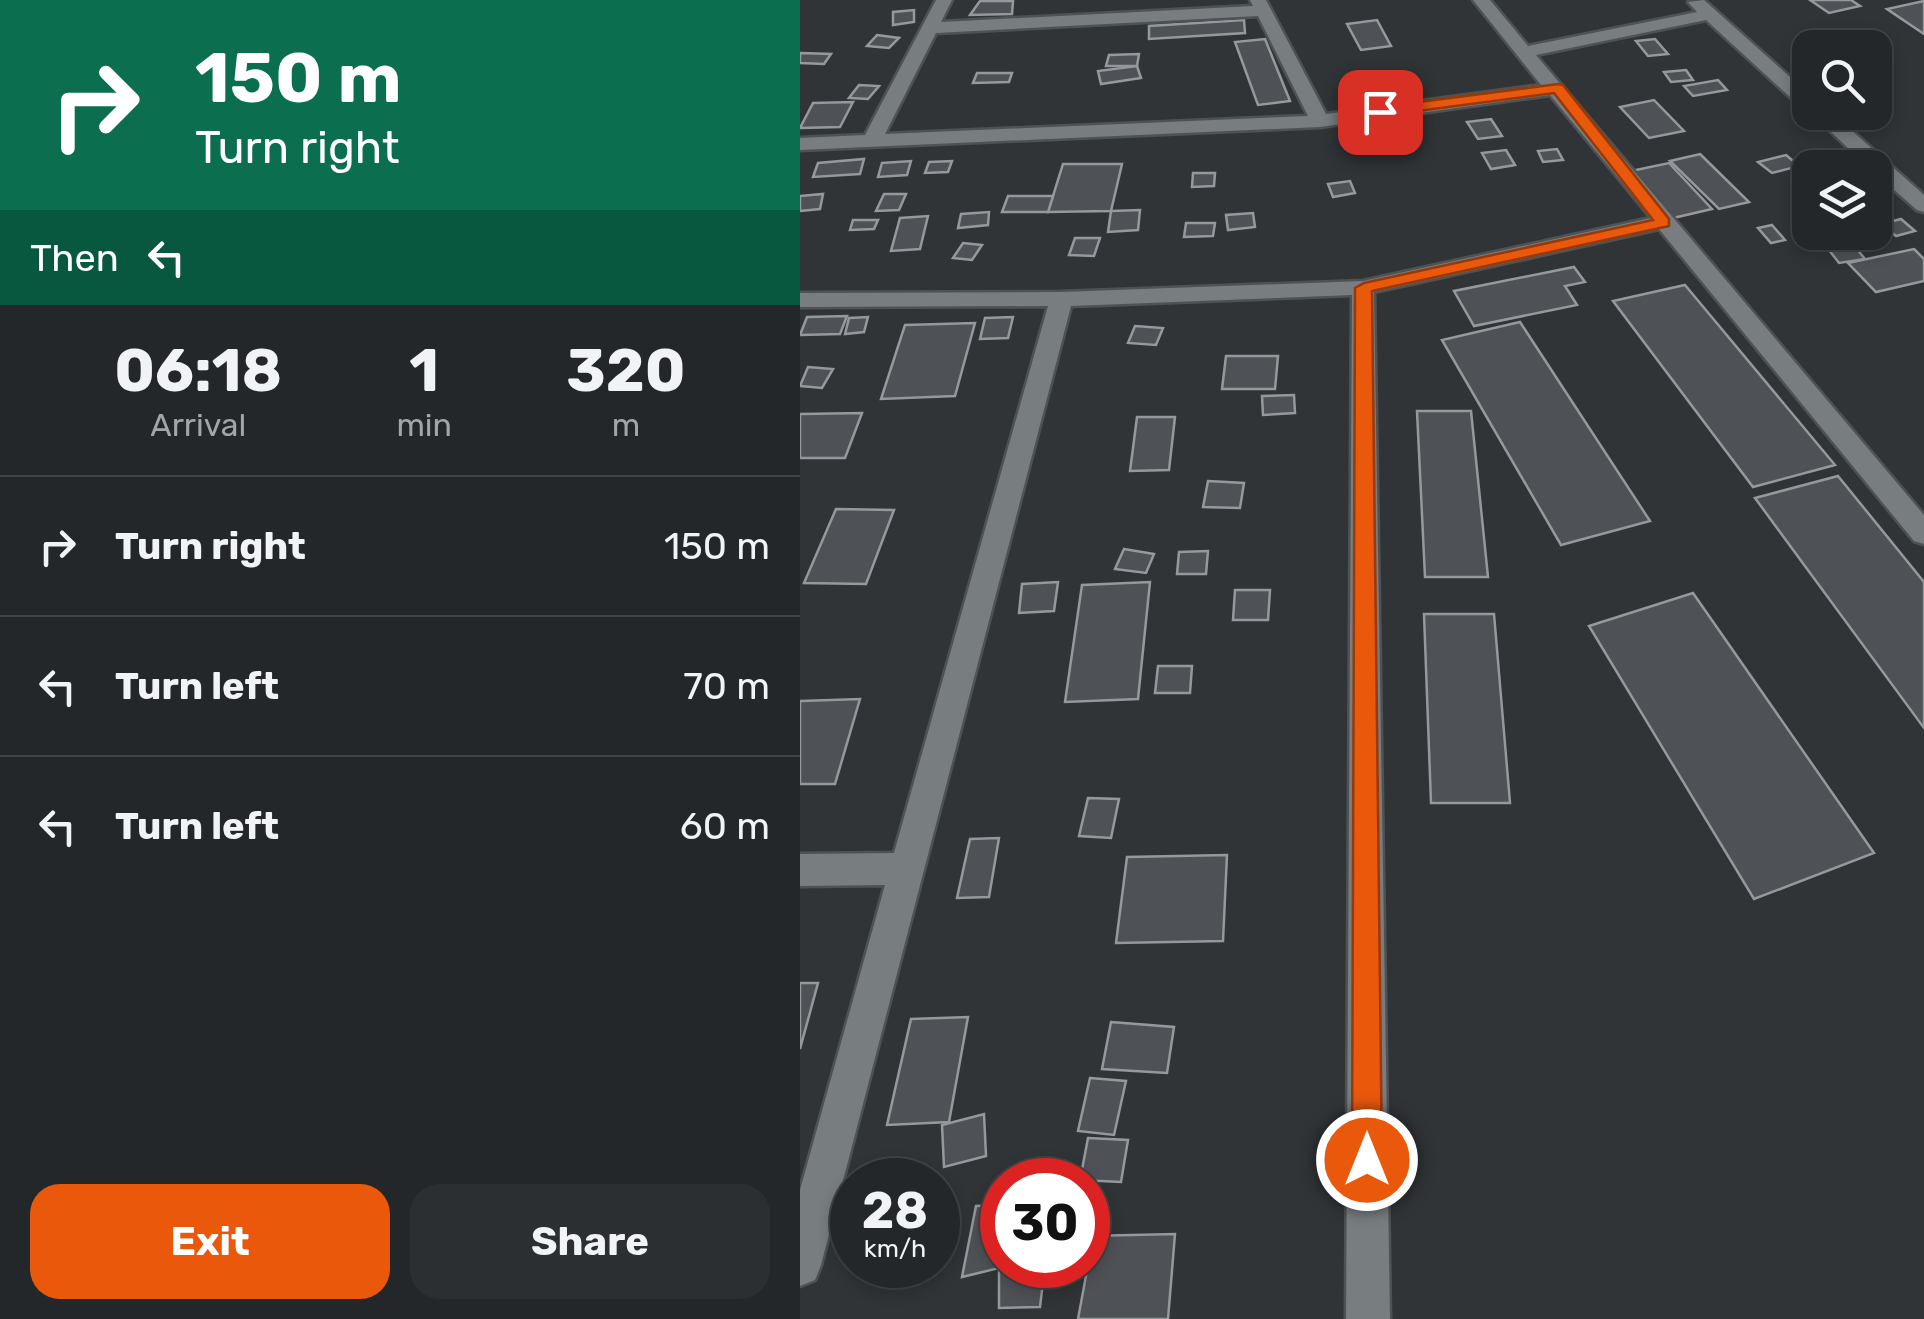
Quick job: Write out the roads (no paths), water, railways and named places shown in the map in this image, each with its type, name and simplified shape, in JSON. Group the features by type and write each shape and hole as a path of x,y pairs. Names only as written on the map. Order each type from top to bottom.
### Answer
{"street":[{"path":"872,140 944,0"},
{"path":"1481,0 1558,88 1663,222 1924,534"},
{"path":"1694,0 1792,89"},
{"path":"930,28 1260,6 1320,121"},
{"path":"1524,52 1708,15"},
{"path":"800,144 1320,121 1558,88"},
{"path":"1840,130 1920,198"},
{"path":"800,300 1060,298 1364,288 1663,222"},
{"path":"1364,288 1368,1319"},
{"path":"800,1264 1060,298"},
{"path":"800,870 907,870"}]}
